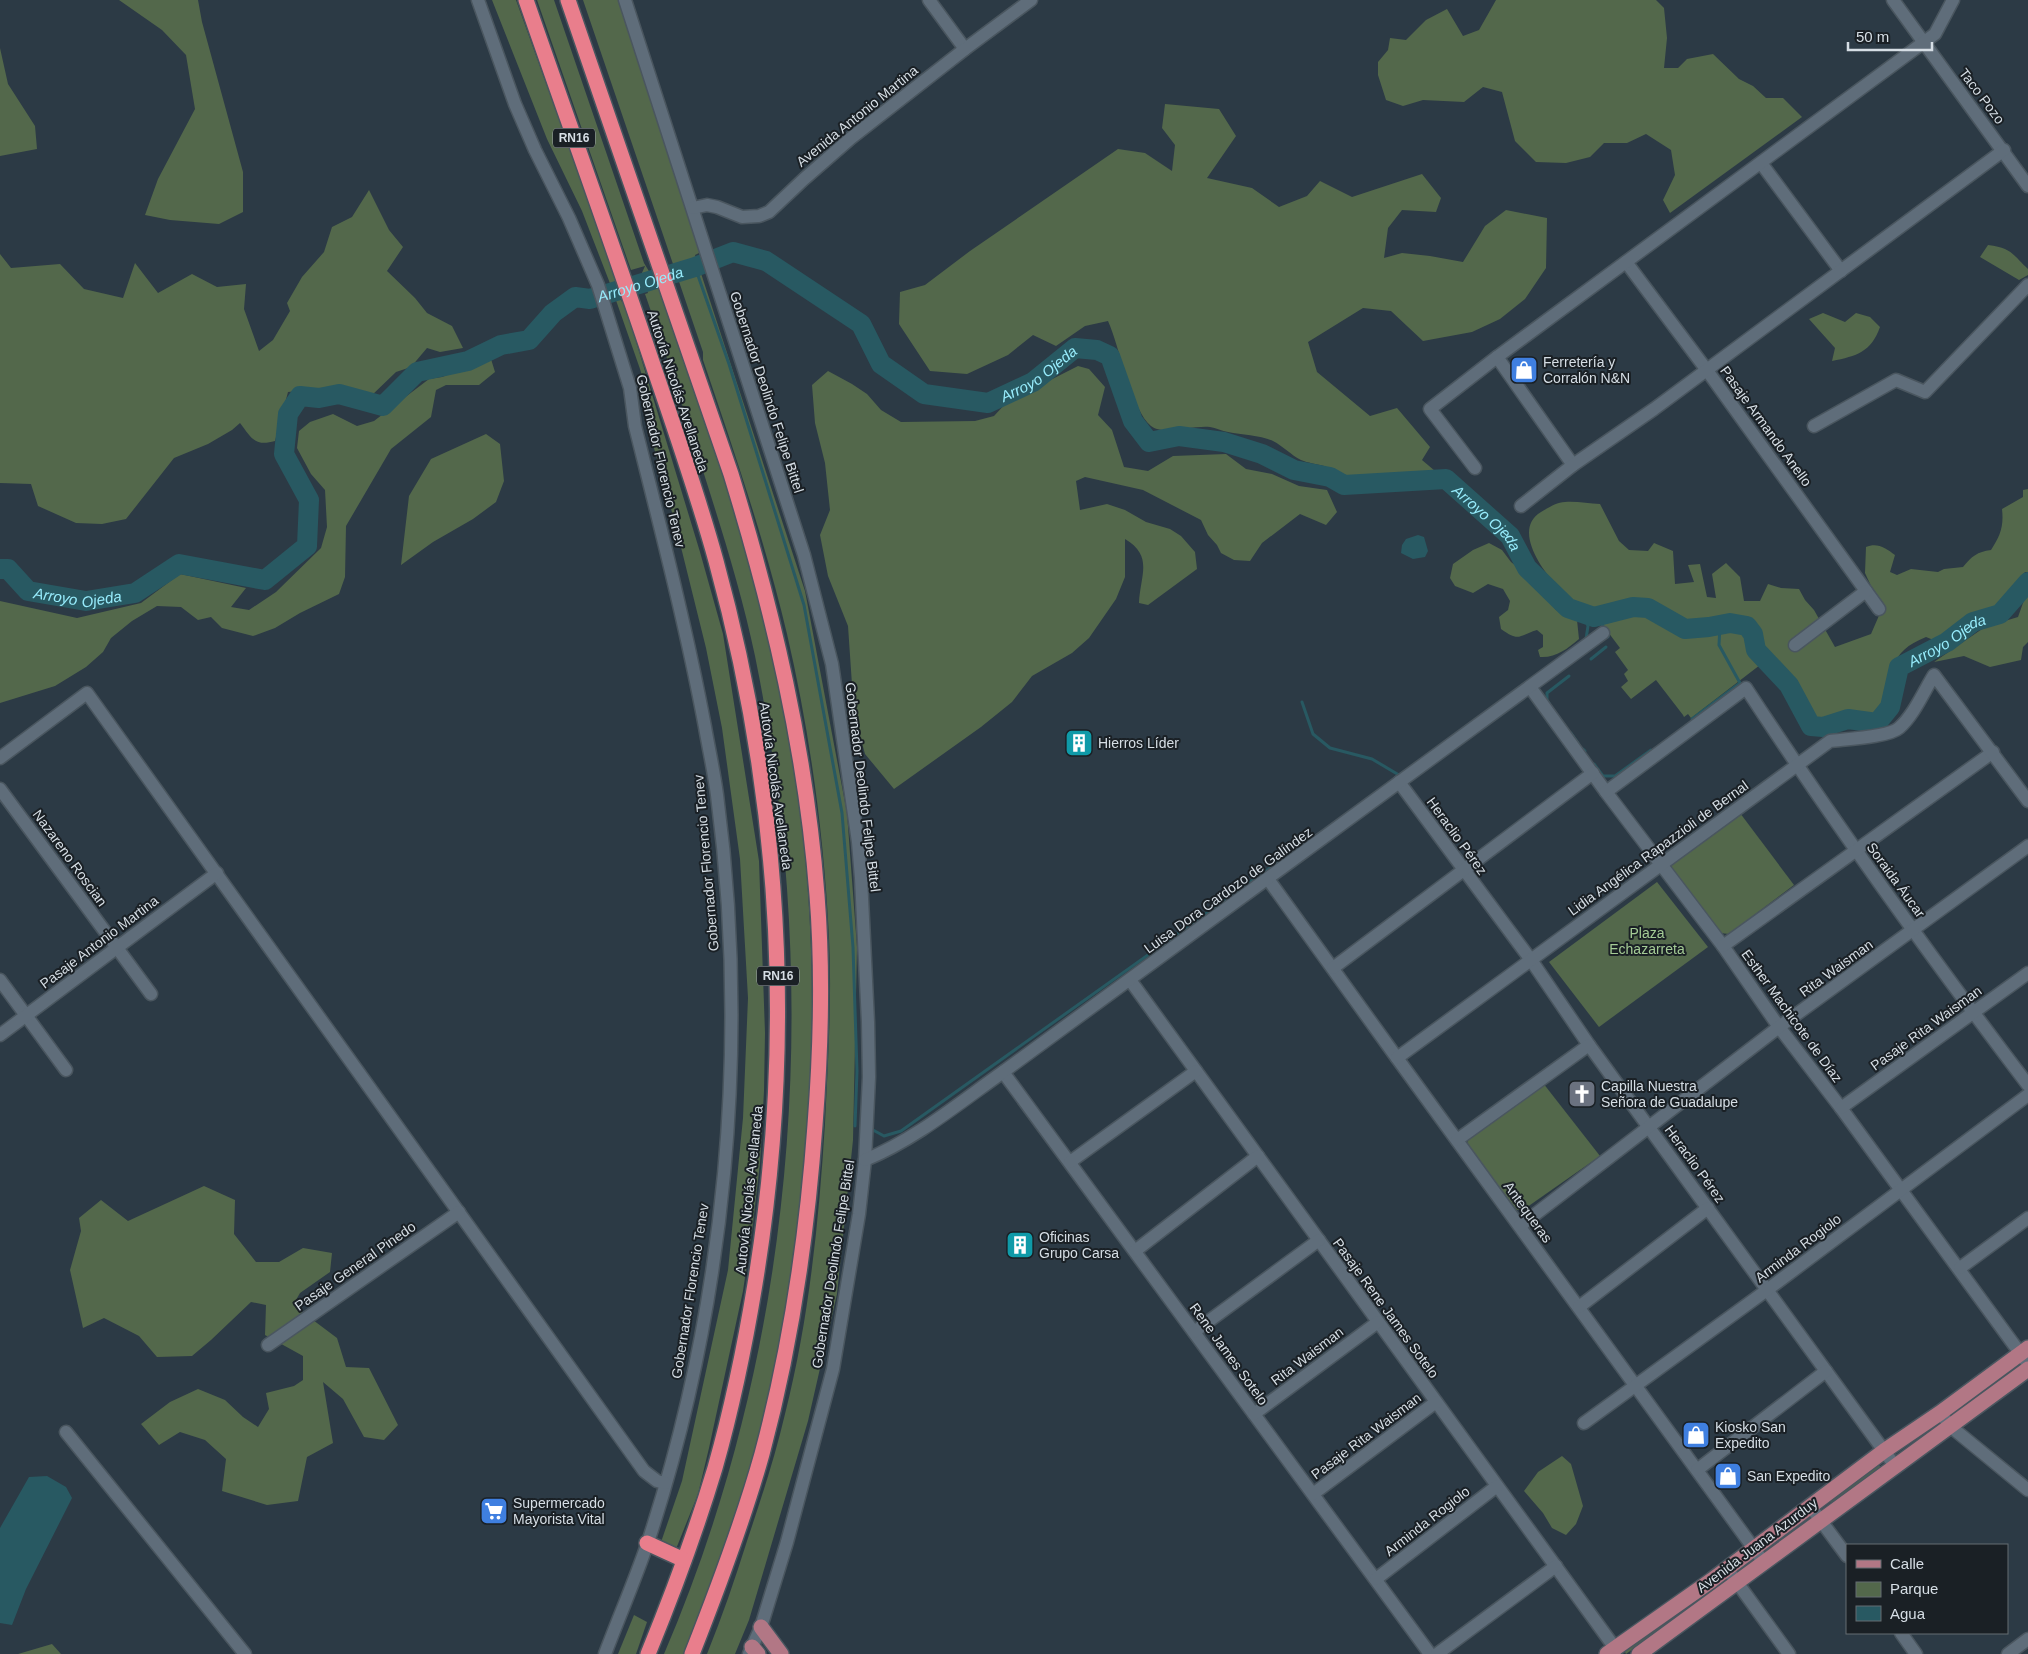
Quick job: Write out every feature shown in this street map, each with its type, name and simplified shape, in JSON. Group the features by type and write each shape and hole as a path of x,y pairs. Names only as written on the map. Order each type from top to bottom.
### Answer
{"highway":[{"name":"Autovía Nicolás Avellaneda","path":"526,0 623,275 707,532 736,643 753,726 771,851 778,996 773,1133 763,1235 750,1318 715,1466 684,1560 648,1654"},
{"name":"Autovía Nicolás Avellaneda","path":"568,0 731,474 755,552 777,637 797,740 817,894 821,967 818,1071 807,1218 795,1301 781,1376 753,1483 723,1574 692,1654"},
{"path":"648,1543 684,1560"}],"main road":[{"name":"Avenida Juana Azurduy","path":"1612,1652 1884,1450 2025,1355"},
{"name":"Avenida Juana Azurduy","path":"1639,1654 2028,1369"},
{"path":"761,1627 781,1654"}],"street":[{"name":"Gobernador Florencio Tenev","path":"478,0 515,104 535,150 569,218 598,285 630,388 635,426 692,656 717,794 729,922 732,1016 727,1132 717,1240 686,1405 665,1484 648,1543 605,1654"},
{"name":"Gobernador Deolindo Felipe Bittel","path":"625,0 804,556 832,664 858,842 863,912 869,1068 865,1160 859,1214 833,1369 787,1542 753,1652"},
{"path":"929,0 965,49"},
{"name":"Avenida Antonio Martina","path":"692,208 706,205 717,207 742,217 759,216 769,212 851,138 1031,0"},
{"name":"Taco Pozo","path":"1893,0 2004,150 2028,186"},
{"path":"1476,468 1430,409 1496,357 1935,34 1954,0"},
{"path":"1521,506 1574,465 1654,409 2004,150"},
{"path":"1761,163 1841,271"},
{"name":"Pasaje Armando Anello","path":"1626,262 1706,369 1879,609"},
{"path":"1814,426 1896,380 1924,392 2028,285"},
{"path":"1496,357 1574,465"},
{"path":"1795,645 1866,591"},
{"name":"Luisa Dora Cardozo de Galíndez","path":"865,1160 889,1150 911,1137 1004,1072 1603,633"},
{"name":"Lidia Angélica Rapazzioli de Bernal","path":"1397,1058 1830,741 1873,736 1899,728 1934,675 1993,752"},
{"name":"Esther Machicote de Díaz","path":"1530,687 2025,1355"},
{"name":"Soraida Áucar","path":"1606,792 1746,688 1797,766 1856,850 1972,1012 2028,1086"},
{"path":"0,758 87,692 644,1471 657,1481 665,1484"},
{"path":"1723,946 1993,752 2028,801"},
{"path":"1333,968 1593,774"},
{"name":"Heraclio Pérez","path":"1400,782 1531,960 1588,1045 1895,1466"},
{"name":"Nazareno Roscian","path":"0,789 151,994"},
{"name":"Rita Waisman","path":"1520,1226 1780,1026 2028,846"},
{"name":"Pasaje Antonio Martina","path":"0,1035 217,874"},
{"name":"Antequeras","path":"1268,879 1764,1562"},
{"name":"Pasaje Rita Waisman","path":"1841,1108 2028,973"},
{"path":"0,980 66,1070"},
{"name":"Pasaje Rene James Sotelo","path":"1130,980 1556,1566 1612,1652"},
{"path":"1457,1140 1588,1045"},
{"path":"1070,1162 1196,1071"},
{"name":"Rene James Sotelo","path":"1004,1072 1430,1654"},
{"name":"Arminda Rogiolo","path":"1584,1423 1767,1290 2028,1095"},
{"path":"1135,1251 1258,1156"},
{"path":"1579,1308 1708,1208"},
{"name":"Pasaje General Pinedo","path":"268,1345 460,1212"},
{"path":"1960,1268 2028,1218"},
{"path":"1194,1332 1319,1240"},
{"name":"Rita Waisman","path":"1254,1414 1378,1322"},
{"path":"1697,1470 1826,1371"},
{"name":"Pasaje Rita Waisman","path":"1313,1494 1436,1402"},
{"path":"1940,1413 1950,1426 2028,1490"},
{"path":"66,1432 245,1654"},
{"name":"Arminda Rogiolo","path":"1376,1579 1497,1486"},
{"path":"1810,1506 1846,1555"},
{"path":"1438,1654 1556,1566"},
{"path":"1727,1568 1789,1654"},
{"path":"1902,1634 1911,1652"},
{"path":"2008,1654 2028,1639"}],"green space":[{"path":"119,0 198,0 202,22 243,172 243,212 219,224 170,220 145,215 158,179 195,109 186,55 162,30"},
{"path":"492,0 516,0 618,283 615,284 622,302 624,302 723,634 759,861 765,1033 760,1163 753,1223 743,1291 709,1448 698,1494 674,1554 660,1545 682,1481 728,1270 743,1118 748,998 740,859 722,728 706,648 647,420 645,385 611,286 582,211 547,139"},
{"path":"537,0 554,0 644,263 659,288 664,287 729,496 758,601 783,707 803,832 808,895 812,1022 806,1149 792,1275 778,1358 755,1449 723,1552 686,1654 664,1654 709,1535 744,1413 770,1289 785,1162 791,1035 788,908 776,781 755,656 738,587 690,429 645,294 648,293 641,275 645,266 631,270"},
{"path":"583,0 620,0 701,252 695,255 805,591 847,813 857,947 853,1140 837,1294 808,1421 749,1620 735,1654 707,1654 768,1478 801,1342 812,1270 825,1123 830,1007 830,960 824,861 815,784 803,709 787,634 769,565 703,360 703,352"},
{"path":"1496,0 1656,0 1664,8 1667,38 1664,68 1678,68 1687,59 1713,54 1739,79 1753,86 1766,98 1783,98 1802,117 1670,213 1663,200 1675,175 1671,150 1646,134 1627,143 1604,143 1590,157 1566,163 1536,162 1515,141 1502,92 1483,87 1464,102 1423,100 1403,106 1386,100 1378,75 1378,62 1388,50 1390,38 1406,40 1426,20 1447,9 1463,36 1479,30"},
{"path":"0,48 8,84 35,126 37,149 0,156"},
{"path":"1165,104 1219,109 1236,136 1207,178 1252,188 1279,207 1307,196 1320,181 1352,197 1422,174 1441,198 1436,212 1402,210 1388,228 1384,258 1402,253 1463,262 1485,226 1506,210 1547,218 1546,268 1525,299 1500,319 1472,332 1423,341 1391,311 1363,308 1308,342 1317,372 1370,416 1397,408 1430,447 1422,460 1435,471 1400,477 1338,475 1330,468 1301,460 1277,443 1262,437 1228,432 1210,427 1170,430 1156,429 1144,418 1138,407 1108,321 1085,326 1056,346 1033,335 1008,355 967,374 930,371 899,324 900,292 925,285 970,251 1118,149 1145,153 1172,171 1175,145 1162,128"},
{"path":"369,190 389,230 403,247 387,271 415,298 427,313 452,326 463,348 440,352 427,348 411,367 396,372 370,397 343,387 288,392 275,441 262,443 254,440 240,423 208,444 174,458 126,519 102,524 76,523 38,506 31,484 0,483 0,254 11,268 60,264 84,289 123,298 135,263 158,293 192,274 217,287 246,284 244,309 259,351 273,340 290,311 287,303 302,277 324,252 332,227 352,217"},
{"path":"1988,245 2011,252 2028,269 2028,275 2019,280 1980,257"},
{"path":"1823,313 1845,322 1856,313 1870,317 1880,327 1872,342 1862,352 1832,361 1835,348 1809,319"},
{"path":"491,359 495,372 479,385 446,385 436,390 431,417 391,449 346,526 345,577 339,594 300,613 275,628 253,636 222,628 211,617 198,620 181,607 157,606 132,621 111,638 103,652 86,667 55,686 0,703 0,601 77,618 141,603 180,574 246,588 231,607 249,610 276,592 321,548 327,527 325,490 311,474 297,448 299,431 310,422 333,414 357,426 374,421 429,379 442,377"},
{"path":"1078,366 1089,369 1105,387 1098,415 1112,430 1124,467 1148,471 1173,456 1226,454 1246,469 1272,474 1299,486 1327,490 1337,512 1326,525 1300,514 1262,543 1250,561 1234,560 1221,553 1208,535 1201,520 1143,490 1085,477 1076,481 1080,510 1107,504 1125,510 1146,522 1170,529 1181,536 1195,552 1197,569 1148,605 1139,603 1143,575 1142,560 1140,552 1125,539 1125,577 1116,599 1089,638 1072,653 1032,676 1012,702 981,727 894,789 865,754 854,714 848,626 828,576 820,535 830,510 825,463 815,423 812,385 828,371 867,394 881,410 901,422 975,421 994,416 1007,402"},
{"path":"486,434 500,444 504,481 496,502 401,565 409,496 431,459"},
{"path":"2028,489 2028,572 2025,572 1998,608 1970,620 1932,645 1931,639 1926,637 1905,650 1898,657 1894,665 1884,708 1874,715 1851,714 1813,725 1808,720 1801,699 1788,680 1757,647 1756,635 1746,621 1721,620 1696,626 1681,623 1649,606 1627,600 1610,608 1588,611 1571,599 1549,577 1537,559 1529,538 1529,528 1533,519 1541,512 1553,506 1562,502 1600,504 1619,541 1629,550 1648,551 1654,543 1673,551 1675,584 1694,582 1688,565 1700,564 1707,597 1716,598 1712,574 1726,563 1740,577 1744,601 1760,601 1768,584 1781,588 1799,589 1805,600 1814,610 1835,647 1871,634 1884,604 1871,586 1865,573 1866,547 1878,545 1895,555 1890,572 1897,575 1911,569 1938,572 1944,569 1963,567 1975,555 1991,550 2001,531 2002,509 2023,497 2023,490"},
{"path":"1489,543 1502,550 1511,562 1526,574 1556,610 1577,620 1579,639 1556,654 1540,657 1538,650 1543,647 1543,635 1537,630 1515,637 1501,629 1499,617 1508,610 1510,601 1503,589 1488,584 1473,593 1455,586 1450,578 1453,564 1473,550"},
{"path":"2028,589 2028,642 2023,647 2021,660 1990,667 1964,656 1934,662 1985,627 2018,617"},
{"path":"1625,614 1652,616 1685,634 1746,630 1760,665 1691,718 1688,714 1684,717 1656,680 1631,699 1621,687 1628,681 1624,674 1628,670 1615,652 1620,648 1602,621"},
{"path":"1740,813 1794,885 1729,934 1720,933 1672,869 1672,862"},
{"name":"Plaza Echazarreta","path":"1657,882 1708,947 1599,1027 1549,962"},
{"path":"1543,1083 1600,1156 1523,1210 1517,1210 1467,1146 1468,1138"},
{"path":"204,1186 235,1200 234,1234 256,1262 279,1262 303,1248 332,1253 330,1272 300,1293 293,1305 337,1338 346,1367 369,1368 398,1425 384,1440 364,1437 343,1399 323,1382 333,1443 307,1457 298,1501 267,1505 222,1491 226,1459 205,1440 180,1432 159,1445 141,1424 170,1402 198,1389 225,1400 243,1417 258,1427 269,1409 266,1393 294,1386 303,1380 303,1356 265,1335 266,1305 251,1302 192,1356 157,1357 139,1336 104,1318 83,1328 70,1270 81,1231 79,1218 101,1200 128,1221"},
{"path":"1562,1456 1571,1464 1583,1506 1576,1524 1566,1535 1552,1528 1543,1513 1524,1491 1538,1472"},
{"path":"1878,1464 1881,1468 1832,1505 1829,1500"},
{"path":"1714,1585 1716,1588 1626,1654 1624,1650"},
{"path":"634,1615 647,1622 636,1654 618,1654"},
{"path":"52,1644 61,1654 18,1654"}],"water":[{"path":"1418,535 1424,537 1428,551 1425,557 1413,559 1401,553 1402,545 1406,539"},
{"path":"47,1476 66,1487 72,1498 26,1589 12,1625 0,1623 0,1528 29,1477"}],"waterway":[{"name":"Arroyo Ojeda","path":"0,569 8,569 28,591 86,601 135,593 179,564 265,580 307,546 309,500 284,454 288,414 300,396 319,398 339,394 383,406 417,372 468,361 501,345 529,340 553,313 575,297 590,299 695,267 733,252 766,261 861,324 881,364 924,394 988,403 1033,382 1075,348 1097,350 1110,356 1133,421 1149,442 1179,436 1224,442 1262,454 1294,470 1330,477 1344,485 1446,479 1510,536 1527,568 1568,608 1594,617 1633,607 1648,608 1685,629 1730,623 1747,626 1753,634 1756,650 1789,685 1811,726 1823,727 1848,719 1877,723 1890,707 1899,667 1947,642 1973,622 2000,614 2028,582"},
{"path":"695,267 729,364 804,605 842,813 853,947 857,1071 855,1126"},
{"path":"1583,614 1588,626 1586,639 1583,641"},
{"path":"1598,616 1608,637"},
{"path":"1692,719 1740,683 1719,645 1720,625"},
{"path":"1591,659 1606,647"},
{"path":"1549,703 1547,693 1569,676"},
{"path":"1302,702 1313,734 1330,748 1372,759 1399,775"},
{"path":"1571,733 1578,743"},
{"path":"1594,764 1603,776 1615,776 1651,750"},
{"path":"873,1130 884,1136 901,1131 1291,853"}],"place":[{"name":"Ferretería y Corralón N&N","path":"1524,370"},
{"name":"Hierros Líder","path":"1079,743"},
{"name":"Capilla Nuestra Señora de Guadalupe","path":"1582,1094"},
{"name":"Oficinas Grupo Carsa","path":"1020,1245"},
{"name":"Kiosko San Expedito","path":"1696,1435"},
{"name":"San Expedito","path":"1728,1476"},
{"name":"Supermercado Mayorista Vital","path":"494,1511"}]}
